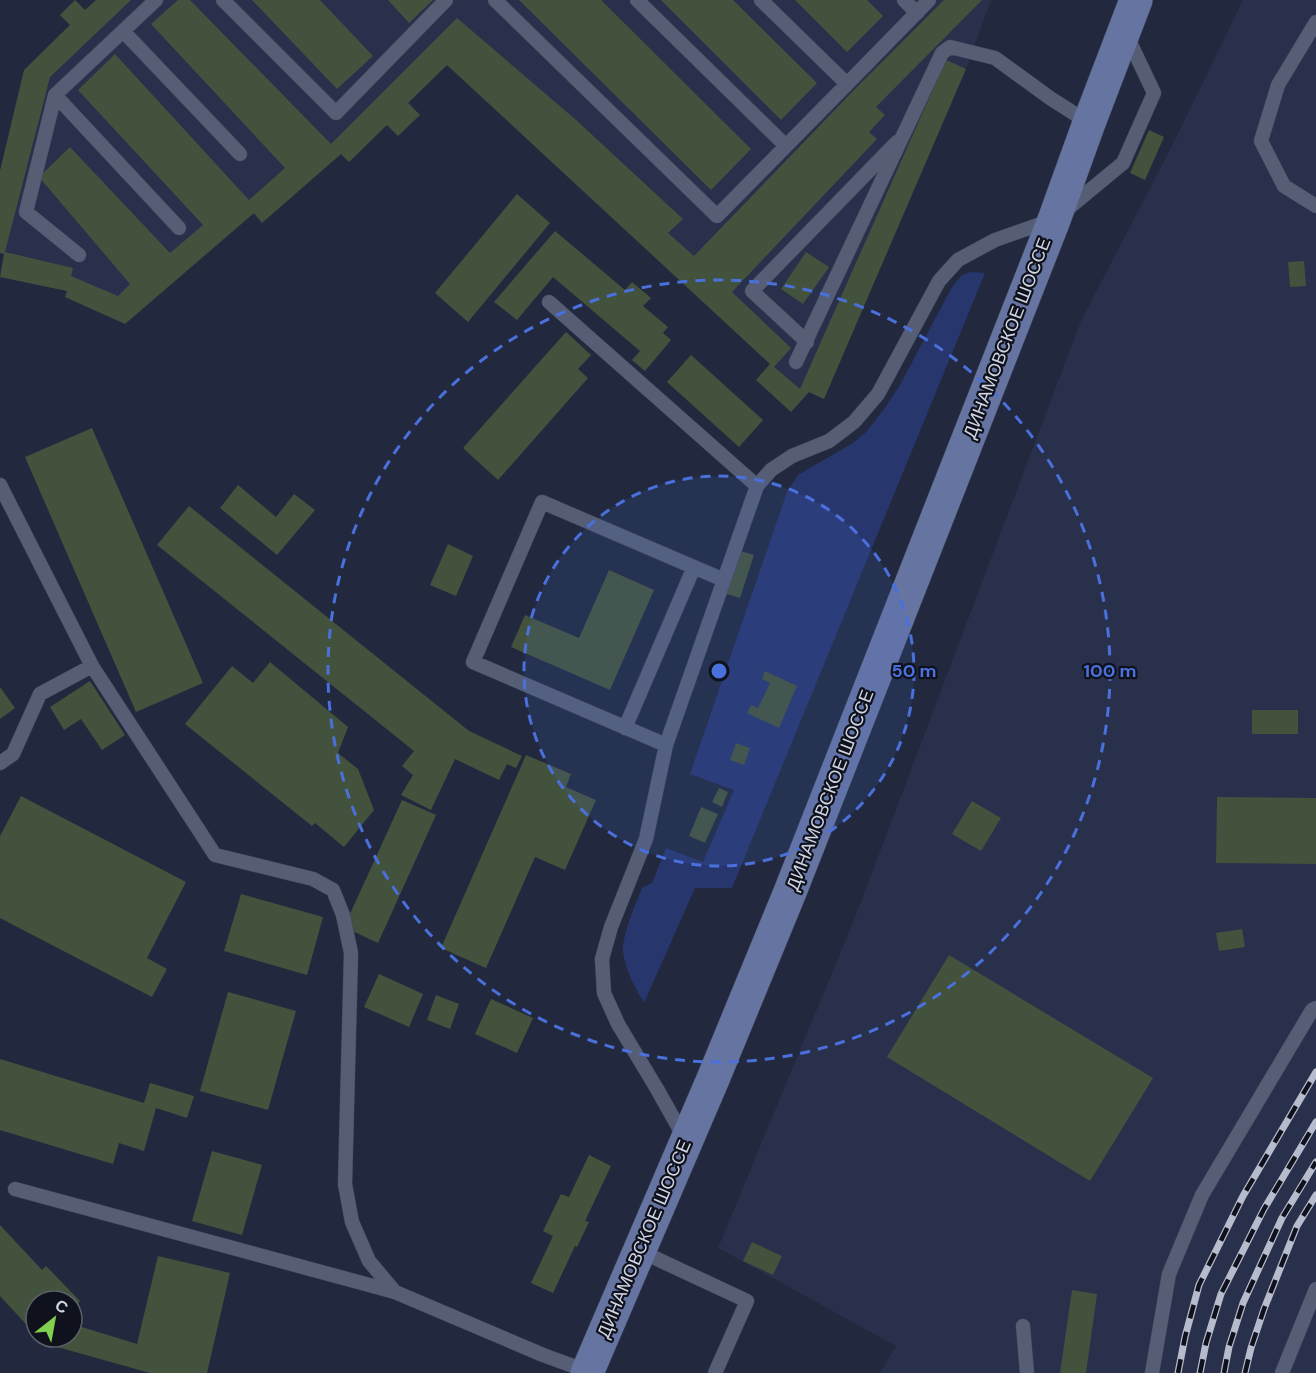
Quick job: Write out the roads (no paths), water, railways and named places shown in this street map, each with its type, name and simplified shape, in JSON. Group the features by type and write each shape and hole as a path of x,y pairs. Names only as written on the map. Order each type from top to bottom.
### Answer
{"main road":[{"name":"ДИНАМОВСКОЕ ШОССЕ","path":"587,1372 790,892 1054,220 1136,0"}],"lane":[{"path":"79,255 26,212 55,95 156,0"},
{"path":"223,0 336,113 446,0"},
{"path":"495,0 717,216 929,0"},
{"path":"637,0 786,146"},
{"path":"761,0 847,84"},
{"path":"904,0 917,13"},
{"path":"1316,22 1278,85 1261,141 1284,186 1316,206"},
{"path":"123,31 240,154"},
{"path":"686,1142 618,1024 604,993 602,959 611,927 646,839 666,746 757,486 771,470 792,456 829,441 854,422 878,394 939,281 958,260 995,240 1054,220 1123,163 1154,93 1124,31"},
{"path":"796,362 942,53 950,46 995,58 1089,123"},
{"path":"55,95 178,228"},
{"path":"807,342 752,291 904,135"},
{"path":"549,302 757,486"},
{"path":"0,485 92,666 215,855 313,879 333,890 343,915 351,953 345,1184 352,1222 369,1261 395,1292"},
{"path":"666,746 473,662 542,502 724,580"},
{"path":"625,728 694,567"},
{"path":"0,763 13,754 40,694 92,666"},
{"path":"1152,1373 1169,1274 1202,1195 1312,1010 1316,1008"},
{"path":"15,1189 395,1292 587,1372"},
{"path":"640,1251 747,1301 715,1373"},
{"path":"1282,1373 1316,1289"},
{"path":"1023,1326 1027,1373"}],"railway":[{"path":"1178,1373 1199,1285 1243,1196 1316,1072"},
{"path":"1200,1373 1206,1343 1221,1294 1264,1209 1316,1122"},
{"path":"1224,1373 1229,1347 1243,1303 1282,1218 1316,1162"},
{"path":"1245,1373 1264,1309 1297,1226 1316,1195"}]}
